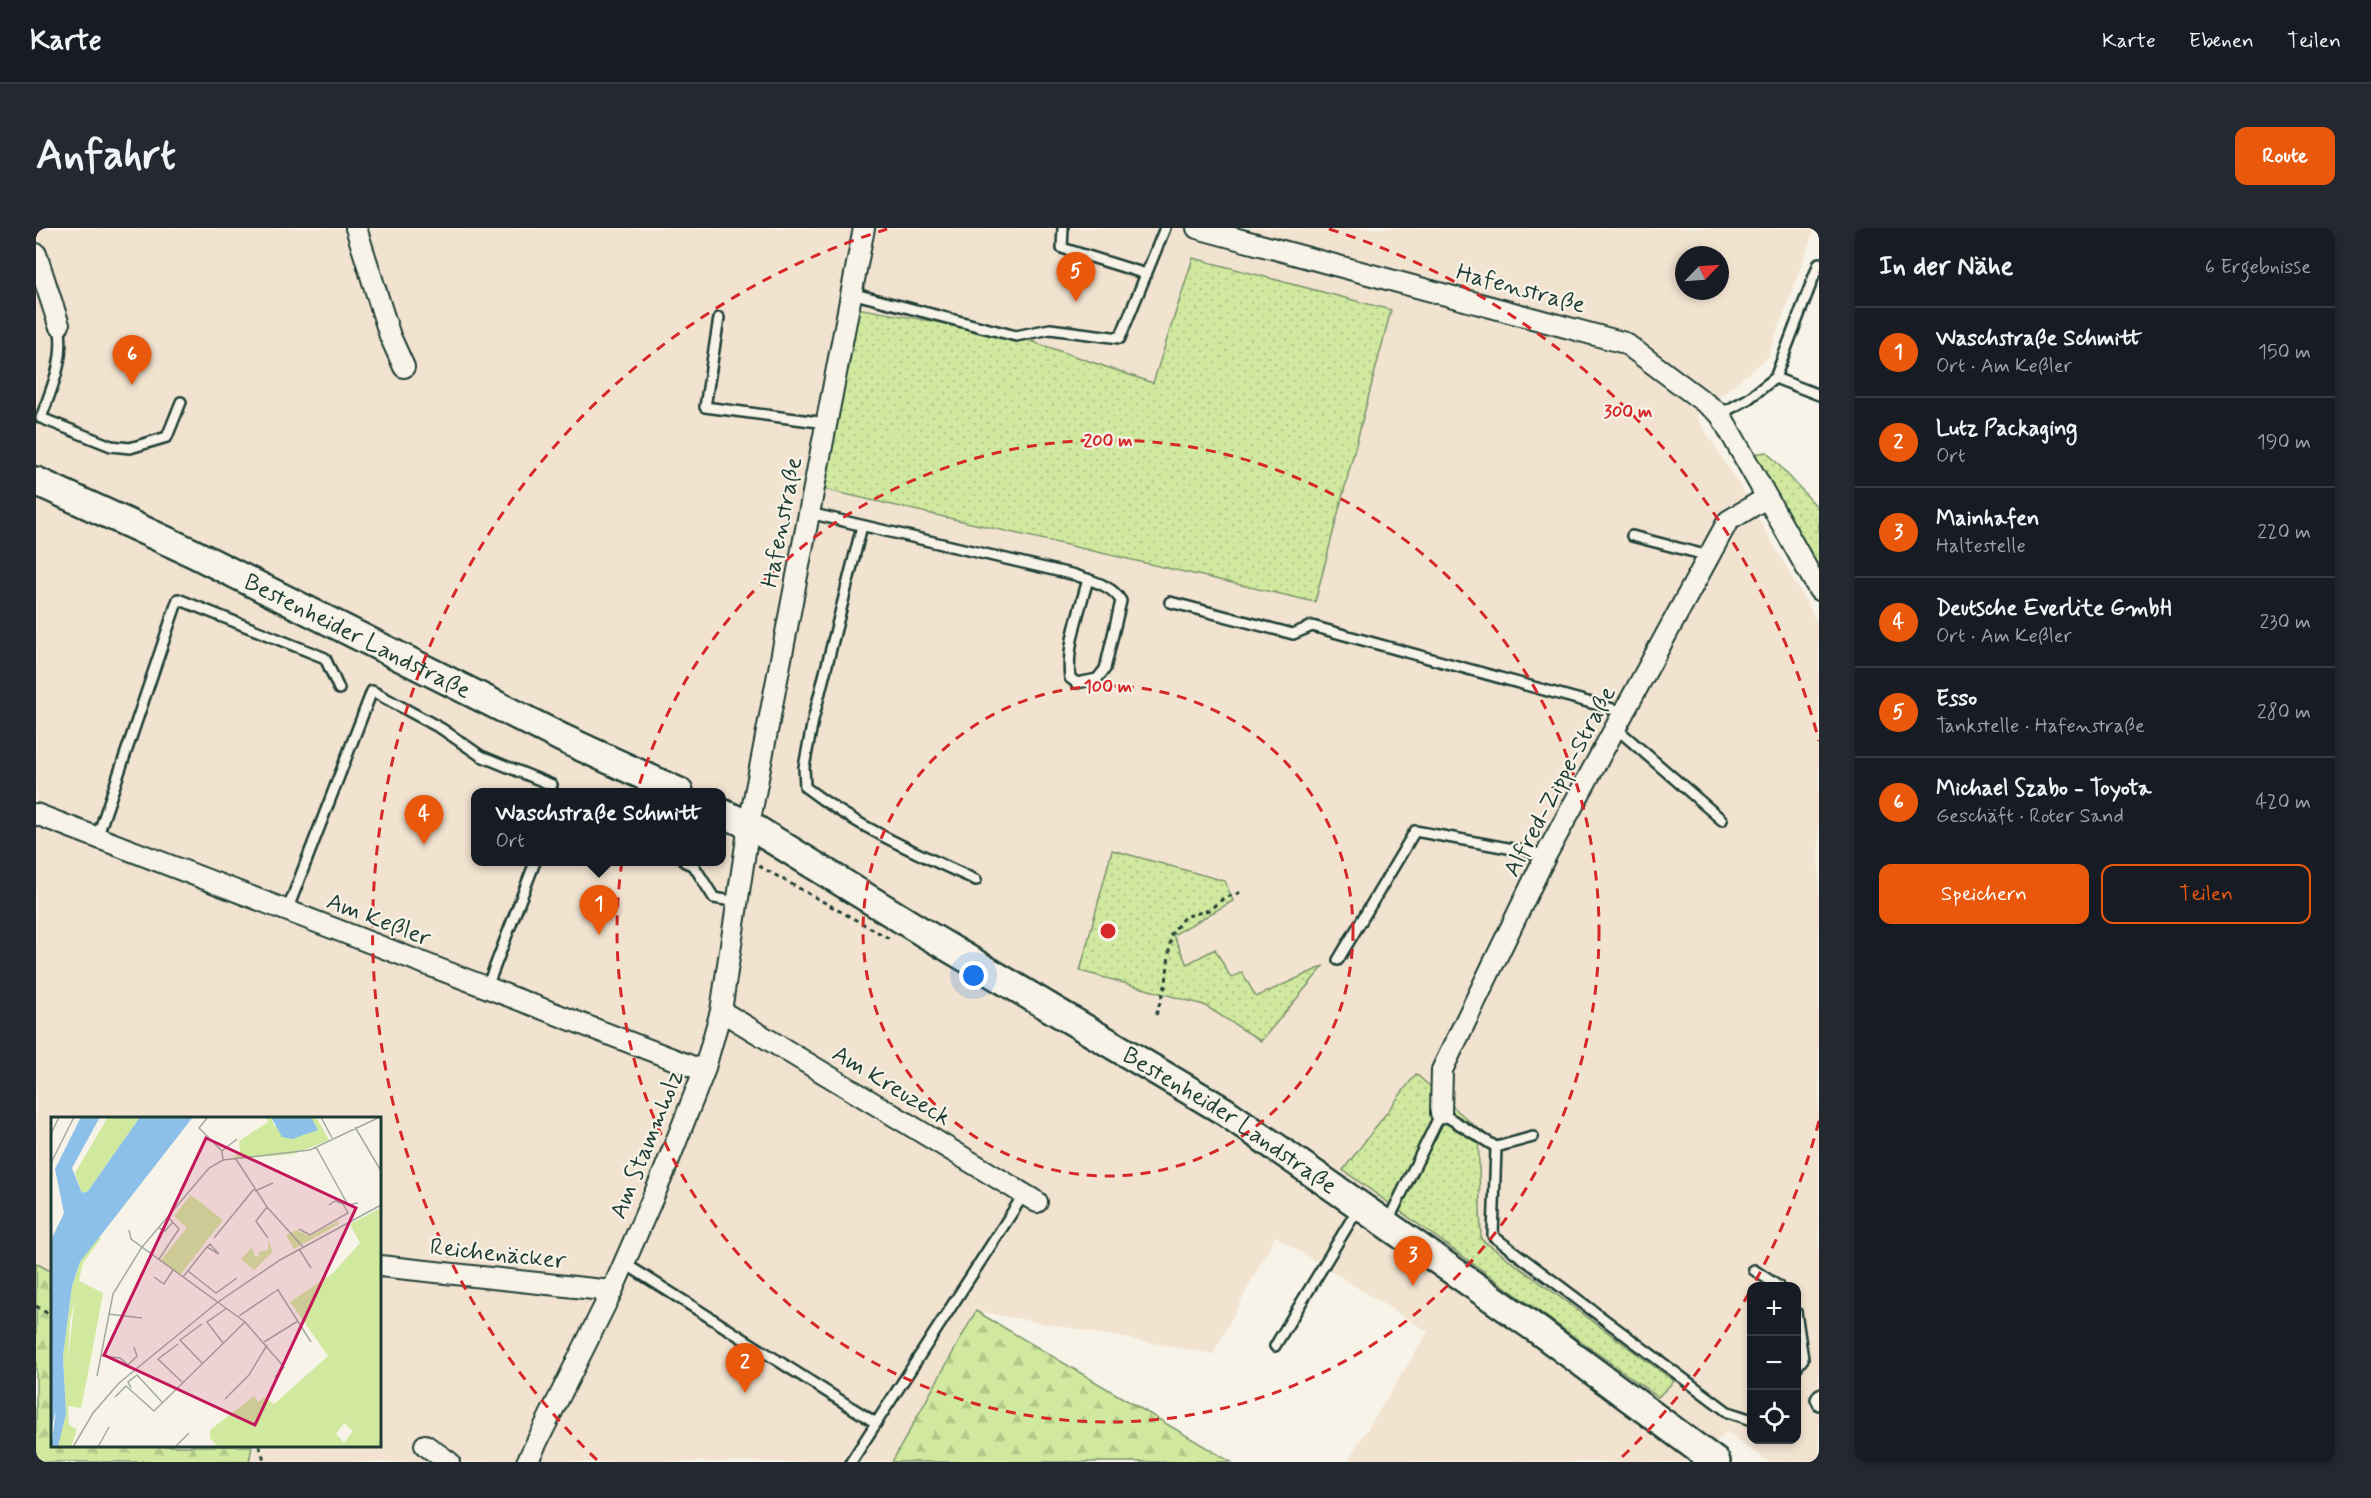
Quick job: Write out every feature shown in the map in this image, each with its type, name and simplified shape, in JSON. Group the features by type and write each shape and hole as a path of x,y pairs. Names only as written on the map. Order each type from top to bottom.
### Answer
{"main road":[{"name":"Bestenheider Landstraße","path":"36,481 193,553 562,738 670,788"},
{"name":"Bestenheider Landstraße","path":"726,815 749,825 924,933 1224,1111 1535,1328 1716,1462"}],"street":[{"path":"356,228 390,336 404,367"},
{"name":"Hafenstraße","path":"749,825 864,228"},
{"name":"Hafenstraße","path":"1197,228 1625,343 1720,414 1819,590"},
{"path":"36,254 59,325"},
{"name":"Alfred-Zippe-Straße","path":"1441,1113 1442,1070 1546,855 1728,521 1766,498"},
{"name":"Am Keßler","path":"36,814 704,1071"},
{"name":"Am Stammholz","path":"527,1462 612,1292 704,1071 721,1011 749,825"},
{"name":"Am Kreuzeck","path":"721,1011 1030,1198"},
{"name":"Reichenäcker","path":"381,1266 612,1292"},
{"path":"425,1445 449,1462"}],"lane":[{"path":"1063,228 1062,248 1146,274"},
{"path":"851,293 1016,336 1050,329 1120,338 1166,228"},
{"path":"1720,414 1748,399 1775,378 1819,263"},
{"path":"719,318 705,407 826,423"},
{"path":"59,325 63,343 60,364 41,418 111,446 130,448 167,437 181,402"},
{"path":"1775,378 1819,396"},
{"path":"809,513 1088,579 1116,593 1121,602 1105,669 1097,679 1077,683 1070,678 1070,662 1088,579"},
{"path":"862,526 813,720 804,767 805,787 830,806 898,845 976,880"},
{"path":"1632,536 1709,556"},
{"path":"97,838 178,599 325,658 339,688"},
{"path":"1170,602 1293,634 1312,626 1620,720 1722,820"},
{"path":"287,911 372,691 442,729 481,756 552,785"},
{"path":"1338,960 1415,831 1546,855"},
{"path":"487,987 533,866"},
{"path":"694,866 714,898 738,902"},
{"path":"1387,1225 1441,1113 1496,1147 1533,1137"},
{"path":"1496,1147 1493,1236 1728,1412 1747,1418"},
{"path":"851,1462 1030,1198"},
{"path":"1275,1346 1359,1206"},
{"path":"624,1263 876,1423"},
{"path":"1754,1270 1771,1282"},
{"path":"1801,1343 1803,1359 1801,1362"},
{"path":"1819,1394 1816,1399 1819,1405"}],"path":[{"path":"744,858 892,941"},
{"path":"1156,1015 1166,983 1171,934 1184,917 1209,910 1224,898 1244,891"},
{"path":"36,1306 51,1315"},
{"path":"259,1447 265,1462"}],"shaded area":[{"path":"36,228 1815,228 1768,357 1696,416 1743,491 1819,625 1819,1462 1769,1462 1726,1431 1698,1462 1347,1462 1428,1332 1275,1236 1213,1354 976,1311 892,1462 249,1462 252,1447 381,1447 381,1117 51,1117 51,1271 36,1263"}],"green space":[{"path":"1193,258 1391,310 1315,602 814,487 857,308 1016,336 1153,383"},
{"path":"1767,452 1819,509 1819,590 1742,455"},
{"path":"1112,850 1225,881 1233,901 1173,935 1187,964 1215,949 1231,978 1242,972 1256,997 1324,966 1261,1041 1204,1005 1080,971"},
{"path":"1416,1074 1478,1129 1481,1239 1674,1381 1658,1397 1343,1170"},
{"path":"36,1263 51,1271 51,1447 252,1447 249,1462 36,1462"},
{"path":"976,1311 1231,1462 892,1462"}],"place":[{"name":"Esso","path":"1076,302"},
{"name":"Michael Szabo - Toyota","path":"132,385"},
{"name":"Deutsche Everlite GmbH","path":"424,845"},
{"name":"Waschstraße Schmitt","path":"599,935"},
{"name":"Mainhafen","path":"1413,1286"},
{"name":"Lutz Packaging","path":"745,1393"}]}
